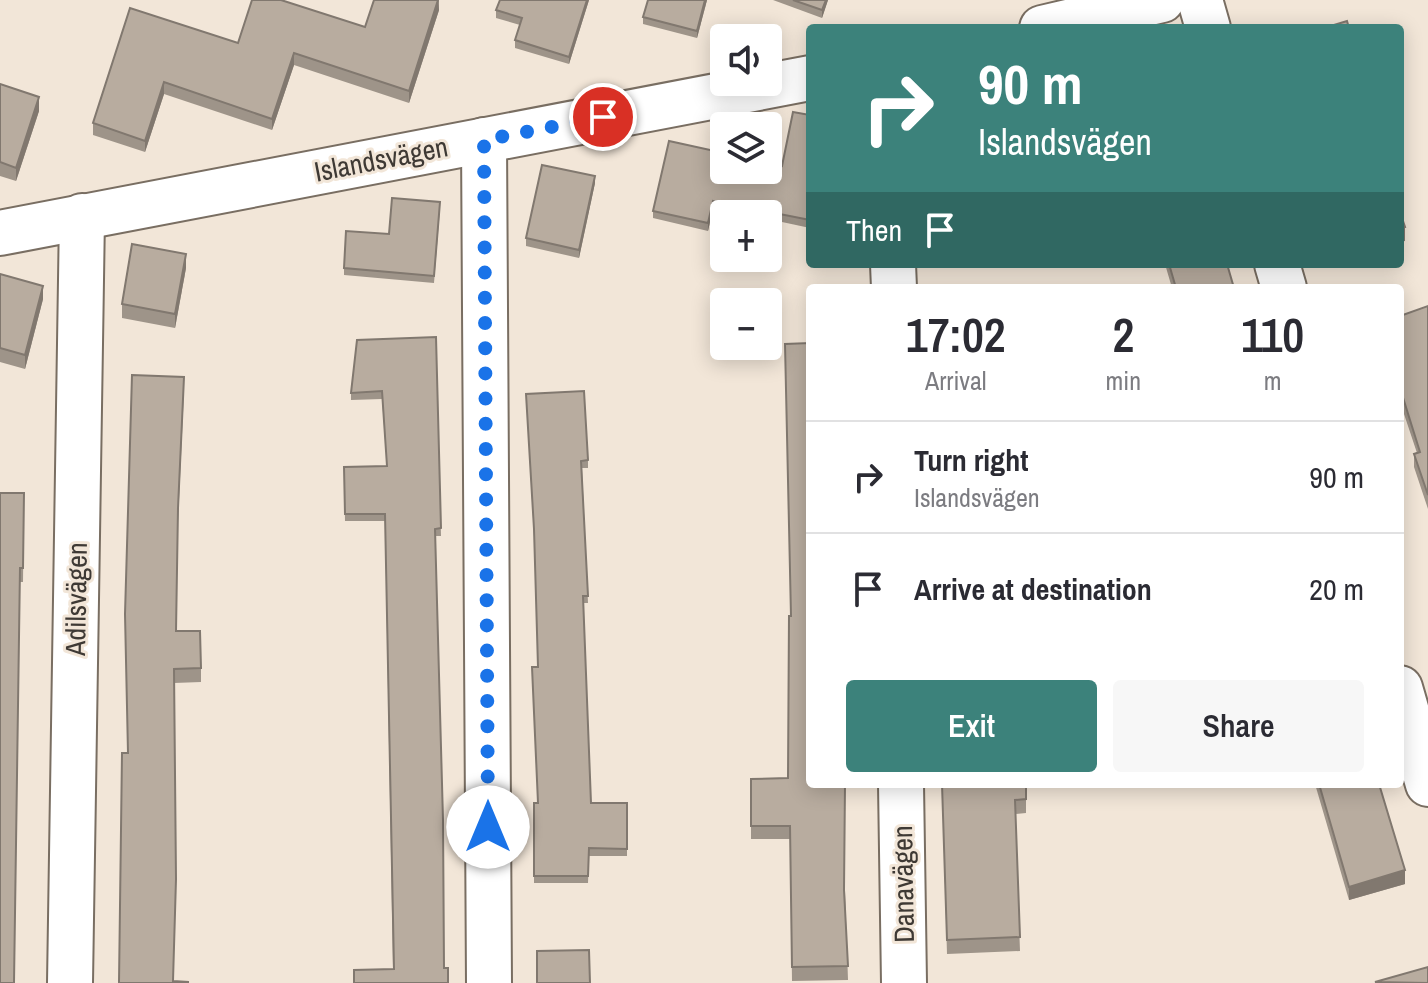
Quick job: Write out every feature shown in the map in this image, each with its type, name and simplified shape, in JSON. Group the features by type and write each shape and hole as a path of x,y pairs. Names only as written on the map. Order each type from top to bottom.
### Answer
{"street":[{"path":"1059,24 1162,0"},
{"path":"1200,0 1207,24"},
{"name":"Islandsvägen","path":"0,233 806,79"},
{"path":"484,140 489,983"},
{"name":"Adilsvägen","path":"70,983 82,216"},
{"path":"1404,702 1428,784"},
{"name":"Danavägen","path":"901,788 904,983"}],"building":[{"path":"252,0 281,0 365,27 374,0 438,0 409,91 294,53 272,119 164,82 145,141 93,123 130,8 238,43"},
{"path":"500,0 587,0 569,57 515,40 522,18 496,10"},
{"path":"648,0 705,0 697,31 643,17"},
{"path":"793,0 826,0 822,10"},
{"path":"0,84 39,97 16,168 0,162"},
{"path":"793,112 806,114 806,219 782,215 782,200 710,200 708,223 653,211 669,141 710,150 710,184 782,184 782,166"},
{"path":"542,165 595,176 579,250 526,238"},
{"path":"392,198 440,202 434,276 344,268 346,231 389,234"},
{"path":"132,244 186,254 175,314 122,304"},
{"path":"1170,268 1228,268 1233,284 1175,284"},
{"path":"0,274 43,286 25,355 0,348"},
{"path":"1428,306 1428,495 1414,454 1420,452 1404,401 1404,315"},
{"path":"436,337 441,528 435,529 444,968 448,968 448,983 354,983 354,970 394,969 385,514 345,514 344,467 387,466 382,391 351,393 357,340"},
{"path":"806,343 806,788 845,788 844,890 848,966 792,967 790,826 751,826 751,779 788,778 791,616 785,344"},
{"path":"132,375 184,377 176,631 200,631 201,668 174,669 176,879 173,981 188,983 119,983 122,753 128,753 125,614"},
{"path":"584,391 588,460 581,461 588,596 583,596 591,803 627,803 627,849 589,848 588,876 534,876 534,803 538,803 532,667 538,667 526,394"},
{"path":"0,493 24,493 23,568 20,568 14,983 0,983"},
{"path":"942,788 1026,788 1026,799 1015,800 1020,937 947,940"},
{"path":"1320,788 1380,788 1405,870 1349,887"},
{"path":"589,950 590,983 537,983 537,951"},
{"path":"1428,967 1428,983 1375,982"}],"route":[{"path":"488,827 484,140 603,117"}]}
